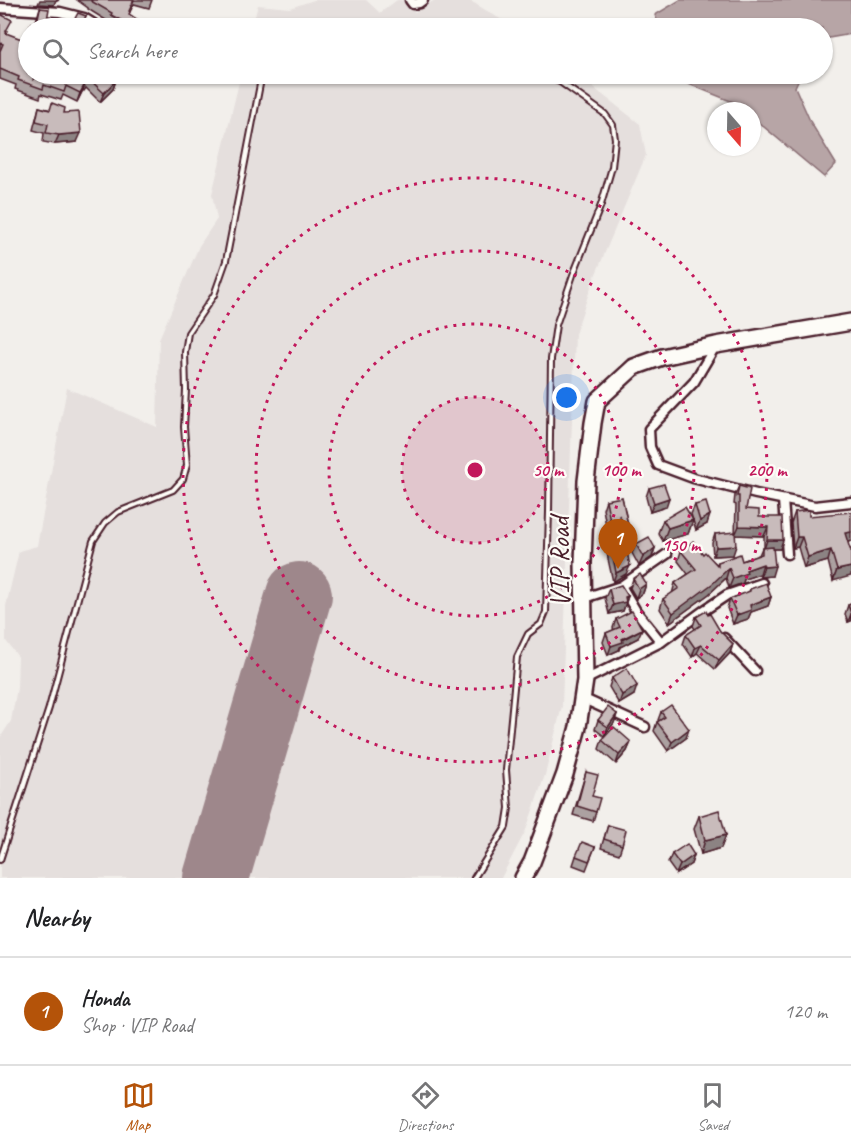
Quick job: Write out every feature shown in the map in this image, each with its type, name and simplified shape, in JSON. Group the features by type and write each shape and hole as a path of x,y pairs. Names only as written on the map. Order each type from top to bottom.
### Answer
{"highway":[{"name":"VIP Road","path":"523,878 532,862 566,774 578,727 585,680 583,563 586,481 597,401 634,367 662,357 716,345 851,322"}],"street":[{"path":"410,0 412,3 419,3 423,0"},
{"path":"0,8 60,12 84,18"},
{"path":"716,345 694,382 649,429 650,447 658,465 693,478 783,500 815,506 851,502"},
{"path":"783,500 787,554"},
{"path":"584,598 621,586 667,554"},
{"path":"585,680 662,642 727,595 762,583"},
{"path":"621,586 636,611 662,642"},
{"path":"706,609 712,618"},
{"path":"717,628 755,671"},
{"path":"582,698 645,727"}],"lane":[{"path":"0,860 49,708 93,541 105,523 118,512 173,490 183,479 187,465 184,427 185,352 188,333 214,295 226,261 260,84"},
{"path":"474,878 506,827 509,808 506,770 518,657 528,634 541,624 546,612 551,359 556,325 601,205 612,167 615,140 613,125 605,114 563,84"}],"shaded area":[{"path":"314,0 366,0 380,13 397,0 402,0 415,12 435,0 469,0 499,18 255,18 258,5 290,8"},
{"path":"680,0 851,0 851,34 833,37 833,18 656,18 655,15"},
{"path":"239,84 589,84 640,124 646,155 593,281 575,334 562,706 545,775 526,830 501,878 0,878 0,738 11,721 17,688 18,657 6,641 6,606 19,551 37,546 67,388 157,427 159,339 199,246 217,219 212,194"},
{"path":"688,84 796,84 795,87 811,123 836,164 824,177 761,124 761,102 733,102"}],"building":[{"path":"134,0 129,14 135,18 117,18 91,1"},
{"path":"40,8 49,9 47,18 38,18"},
{"path":"78,13 86,16 85,18 75,18"},
{"path":"0,14 12,20 6,33 18,38 18,77 0,69 0,51 3,44 0,43"},
{"path":"29,84 85,84 80,93 66,86 64,92 44,85 43,89"},
{"path":"94,84 112,84 104,93"},
{"path":"52,103 65,108 64,113 79,112 81,133 59,135 46,133 48,124 36,121 39,107 50,110"},
{"path":"664,484 669,498 654,503 649,488"},
{"path":"739,486 750,489 746,509 759,510 759,517 782,517 783,540 767,540 768,527 739,526 739,496 737,496"},
{"path":"622,497 628,531 619,515 630,566 616,573 606,500"},
{"path":"706,502 710,515 700,521 695,505"},
{"path":"685,507 693,520 668,528 663,520"},
{"path":"809,510 809,516 851,512 851,532 845,533 851,549 851,567 837,570 831,550 808,557 802,537 797,537 795,512"},
{"path":"735,532 736,546 716,547 715,534"},
{"path":"649,537 655,548 643,557 636,544"},
{"path":"693,541 703,554 705,552 718,566 718,562 740,554 742,561 762,554 762,548 773,547 775,566 764,567 763,564 733,578 729,568 712,584 673,613 663,599 679,588 675,583 696,569 681,551"},
{"path":"640,574 646,584 639,589 633,579"},
{"path":"766,583 771,597 750,605 751,610 737,615 730,599"},
{"path":"621,585 628,596 625,597 626,602 613,605 609,589"},
{"path":"632,611 642,629 622,639 623,642 611,646 606,633 620,627 616,619"},
{"path":"706,611 720,631 733,644 719,660 701,645 695,648 686,635 701,625 696,617"},
{"path":"627,668 637,686 622,695 612,678"},
{"path":"671,705 689,729 672,742 657,722 665,717 661,712"},
{"path":"608,707 617,714 608,727 598,720"},
{"path":"614,727 631,742 619,755 602,740"},
{"path":"586,772 598,775 592,796 600,798 596,812 577,806"},
{"path":"719,810 726,835 705,840 699,816"},
{"path":"608,825 626,830 622,845 604,839"},
{"path":"582,842 595,847 589,861 576,856"},
{"path":"687,844 694,855 680,865 672,854"}],"runway":[{"path":"216,878 299,595"}],"place":[{"name":"Honda","path":"618,569"}]}
